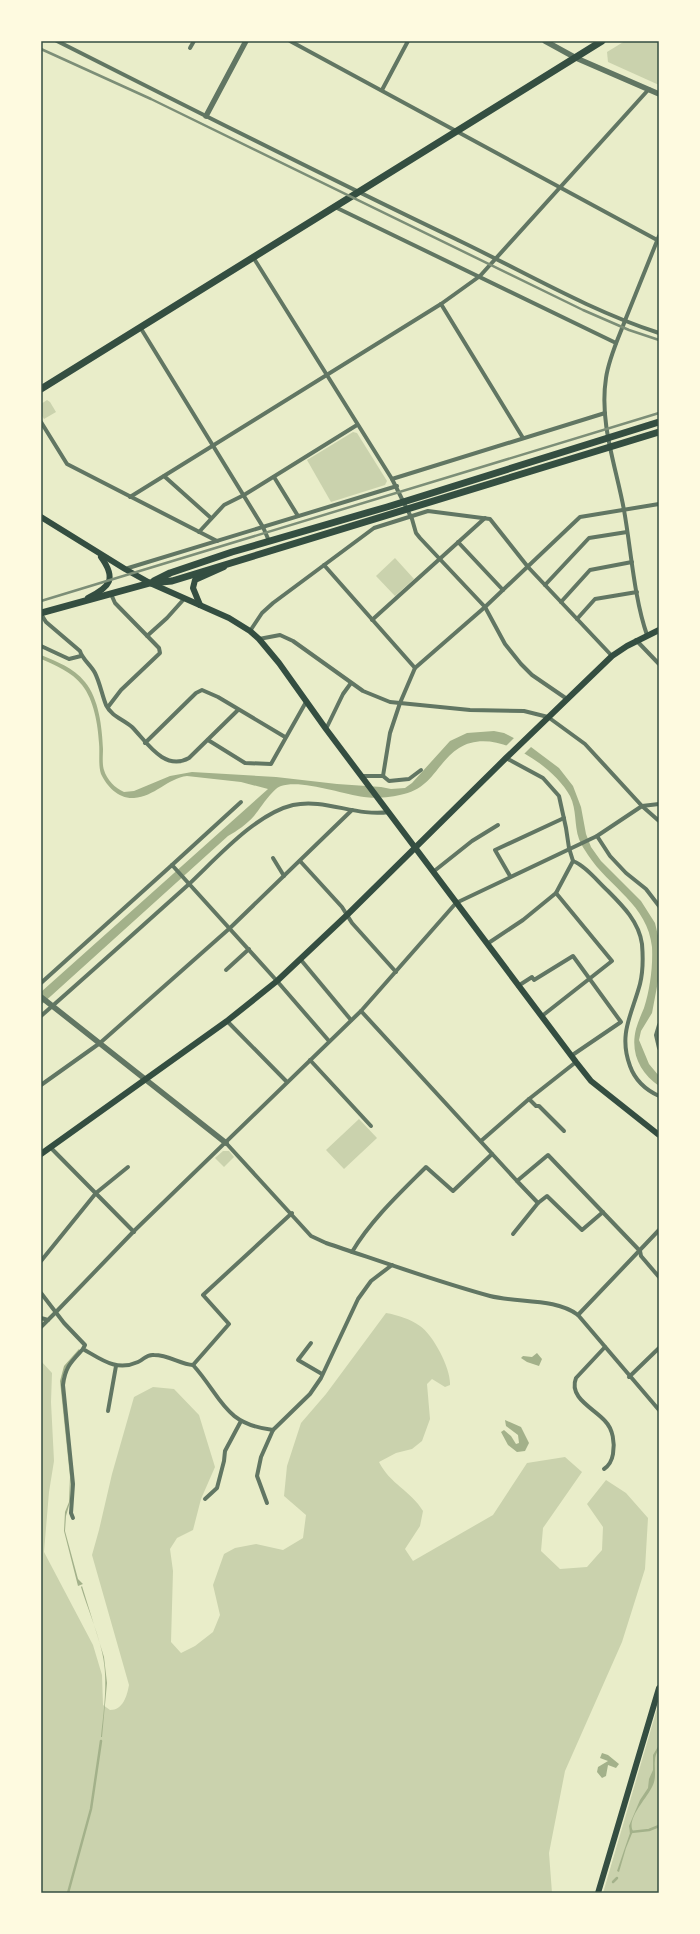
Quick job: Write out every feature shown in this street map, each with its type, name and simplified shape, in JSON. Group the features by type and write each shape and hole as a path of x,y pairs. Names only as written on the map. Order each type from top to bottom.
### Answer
{"main road":[{"path":"41,389 602,41"},
{"path":"150,583 170,572 659,422"},
{"path":"41,613 150,583 172,580 232,563 659,432"},
{"path":"41,517 124,570 228,618 250,631 279,663 326,729 591,1081 659,1135"},
{"path":"76,604 103,591 108,585 108,570 100,555"},
{"path":"200,605 193,588 195,580 216,572 232,563"},
{"path":"41,1154 227,1021 277,981 301,960 612,656 636,640 659,630"},
{"path":"598,1893 659,1688"}],"street":[{"path":"57,41 358,192 625,322 659,333"},
{"path":"190,48 194,41"},
{"path":"206,116 246,41"},
{"path":"290,41 658,241"},
{"path":"382,90 408,41"},
{"path":"545,41 576,58 659,94"},
{"path":"130,497 441,304 480,276 649,89"},
{"path":"335,207 616,343"},
{"path":"647,635 637,592 624,510 608,438 605,413 606,377 616,343 659,236"},
{"path":"253,257 357,425 397,486 402,502 411,517 416,533 485,607 505,644 520,664 532,675 567,699"},
{"path":"441,304 523,438"},
{"path":"140,327 244,495 263,527 269,541"},
{"path":"392,479 605,413"},
{"path":"41,422 67,464 217,541"},
{"path":"199,532 224,505 274,477 357,425"},
{"path":"164,476 211,518"},
{"path":"274,477 298,516"},
{"path":"124,570 397,486"},
{"path":"383,776 390,733 400,703 415,668 485,607 580,517 659,504"},
{"path":"250,631 267,608 374,528 428,511 490,519 528,567 612,656"},
{"path":"372,620 485,518"},
{"path":"545,585 590,538 627,532"},
{"path":"458,542 503,590"},
{"path":"561,602 590,570 632,562"},
{"path":"324,565 415,668"},
{"path":"576,619 596,599 637,592"},
{"path":"108,707 121,690 160,653 159,648 115,603 111,594"},
{"path":"147,636 167,618 184,599"},
{"path":"41,613 46,622 80,651 81,656 95,672 108,707 113,715 133,728 145,743 167,760 179,761 189,758 238,710"},
{"path":"258,639 280,635 293,641 313,654 351,683 378,698 390,702 470,710 524,711 548,717 572,733 590,749 642,806 659,821"},
{"path":"636,640 659,664"},
{"path":"41,646 69,659 81,656"},
{"path":"326,729 343,694 351,683"},
{"path":"145,743 198,691 205,691 218,697 284,737"},
{"path":"208,740 245,763 265,765 273,763 284,737 306,702"},
{"path":"487,944 522,920 556,893 573,861 559,796 549,783 507,757"},
{"path":"363,778 383,776 389,781 409,779 421,770"},
{"path":"41,983 173,866 241,802"},
{"path":"41,1016 51,1005 188,882 248,830 269,815 293,805 318,803 372,814 387,810"},
{"path":"41,1327 134,1232 361,1011 456,903 596,836 642,806 659,804"},
{"path":"41,1085 100,1043 230,928 352,810"},
{"path":"510,876 495,850 564,818"},
{"path":"433,872 472,841 498,825"},
{"path":"596,836 610,856 626,873 646,889 659,906"},
{"path":"273,858 284,876"},
{"path":"300,861 342,907 352,924 396,972"},
{"path":"573,861 584,869 625,908 640,936 642,958 641,982 626,1026 624,1048 632,1074 640,1084 659,1096"},
{"path":"173,866 277,981 329,1042"},
{"path":"542,1016 612,961 556,893"},
{"path":"226,970 249,950"},
{"path":"518,986 532,976 534,980 573,956 621,1022 626,1026"},
{"path":"301,960 351,1020"},
{"path":"41,997 146,1078 226,1143 292,1213 311,1236 326,1243 392,1266 493,1296 562,1306 578,1315 629,1377 659,1410"},
{"path":"361,1011 538,1203"},
{"path":"227,1021 287,1082"},
{"path":"572,1056 621,1022"},
{"path":"659,1025 656,1036 659,1048"},
{"path":"310,1060 371,1126"},
{"path":"481,1141 529,1099 576,1062"},
{"path":"529,1099 536,1106 539,1106 564,1131"},
{"path":"50,1147 134,1232"},
{"path":"352,1252 388,1206 426,1167 453,1191 492,1154"},
{"path":"517,1181 548,1155 640,1251 641,1256 659,1277"},
{"path":"41,1261 96,1193 128,1167"},
{"path":"513,1234 538,1203 547,1196 582,1230 603,1212"},
{"path":"83,1349 103,1362 116,1366 138,1362 147,1355 154,1354 174,1359 186,1365 194,1365 229,1324 203,1296 292,1213"},
{"path":"578,1315 659,1230"},
{"path":"267,1503 257,1476 261,1457 273,1430 310,1394 322,1374 358,1299 371,1281 392,1266"},
{"path":"41,1293 85,1344 83,1349 71,1362 65,1372 63,1385 73,1484 71,1513 73,1518"},
{"path":"41,1318 48,1320"},
{"path":"311,1343 298,1360 322,1374"},
{"path":"604,1469 610,1464 612,1458 613,1439 606,1422 578,1395 574,1383 576,1378 605,1347"},
{"path":"629,1377 659,1348"},
{"path":"194,1365 231,1414 252,1427 273,1430"},
{"path":"108,1412 116,1366"},
{"path":"204,1499 217,1488 224,1461 224,1453 241,1421"}],"shaded area":[{"path":"625,41 659,41 659,85 608,62 607,52"},
{"path":"47,400 56,412 44,419 41,414 41,404"},
{"path":"353,432 357,433 387,481 385,485 331,502 307,460"},
{"path":"395,558 414,579 395,596 376,576"},
{"path":"41,655 75,672 90,689 97,705 101,723 104,770 112,783 124,792 134,791 170,776 192,772 276,777 391,789 405,788 412,783 450,741 467,733 494,731 504,733 531,747 559,768 573,786 581,807 586,834 591,847 601,861 641,901 655,923 659,940 659,976 652,1013 641,1031 639,1040 649,1064 659,1076 659,1086 652,1081 642,1069 638,1062 634,1046 636,1029 646,1001 651,970 652,947 649,932 643,919 636,908 606,877 583,847 577,834 575,812 572,801 562,784 537,761 505,745 489,741 473,742 459,748 445,760 422,786 414,791 400,795 368,798 299,784 281,786 270,795 248,822 228,836 41,1005 41,992 268,789 241,782 187,776 180,777 141,797 129,798 119,794 110,788 101,774 98,728 90,698 78,680 63,669 41,659"},
{"path":"359,1119 377,1138 344,1169 326,1150"},
{"path":"223,1151 229,1151 234,1157 224,1167 215,1158"},
{"path":"386,1313 408,1319 420,1326 431,1337 441,1353 450,1378 450,1385 445,1387 432,1379 427,1384 430,1419 422,1441 412,1449 396,1453 379,1462 389,1476 413,1498 423,1511 420,1526 405,1549 413,1561 493,1515 527,1463 565,1457 582,1472 543,1528 541,1551 560,1569 587,1567 602,1550 603,1527 587,1504 606,1480 626,1493 648,1518 645,1569 622,1642 565,1771 549,1853 552,1893 41,1893 41,1361 52,1373 51,1402 54,1461 49,1492 44,1552 93,1645 102,1675 103,1705 110,1710 118,1708 124,1702 129,1685 92,1555 112,1474 134,1397 153,1387 174,1389 199,1415 215,1467 201,1499 193,1530 177,1538 170,1549 173,1571 171,1642 181,1653 195,1646 213,1632 220,1615 213,1585 224,1554 235,1548 256,1544 283,1550 303,1538 306,1515 284,1496 287,1466 301,1423 326,1394"},
{"path":"79,1349 80,1351 70,1362 63,1374 62,1379 71,1478 70,1502 66,1516 65,1531 78,1579 83,1584 78,1586 64,1531 65,1512 69,1502 70,1477 60,1381 64,1366"},
{"path":"537,1353 542,1359 539,1366 527,1362 521,1358 523,1356 532,1357"},
{"path":"505,1420 521,1427 529,1443 525,1451 517,1452 508,1445 501,1432 504,1430 511,1436 516,1444 519,1443 518,1435 506,1426"},
{"path":"82,1586 94,1624 81,1587"},
{"path":"100,1644 104,1657 107,1683 102,1737 105,1670"},
{"path":"659,1702 659,1893 603,1893"},
{"path":"659,1745 655,1758 654,1784 632,1821 633,1831 619,1872 617,1871 630,1833 629,1826 640,1800 648,1788 649,1779 653,1770 653,1755"},
{"path":"602,1753 608,1755 619,1764 616,1768 608,1765 606,1776 602,1778 597,1772 598,1767 608,1761 600,1758"}],"pier":[{"path":"515,737 533,745 523,755 504,748"}],"waterway":[{"path":"68,1893 91,1809 101,1741"},
{"path":"631,1832 649,1830 659,1826"},
{"path":"613,1882 617,1878"}],"railway":[{"path":"41,49 151,99 583,310 629,330 659,340"},
{"path":"41,601 659,413"}]}
